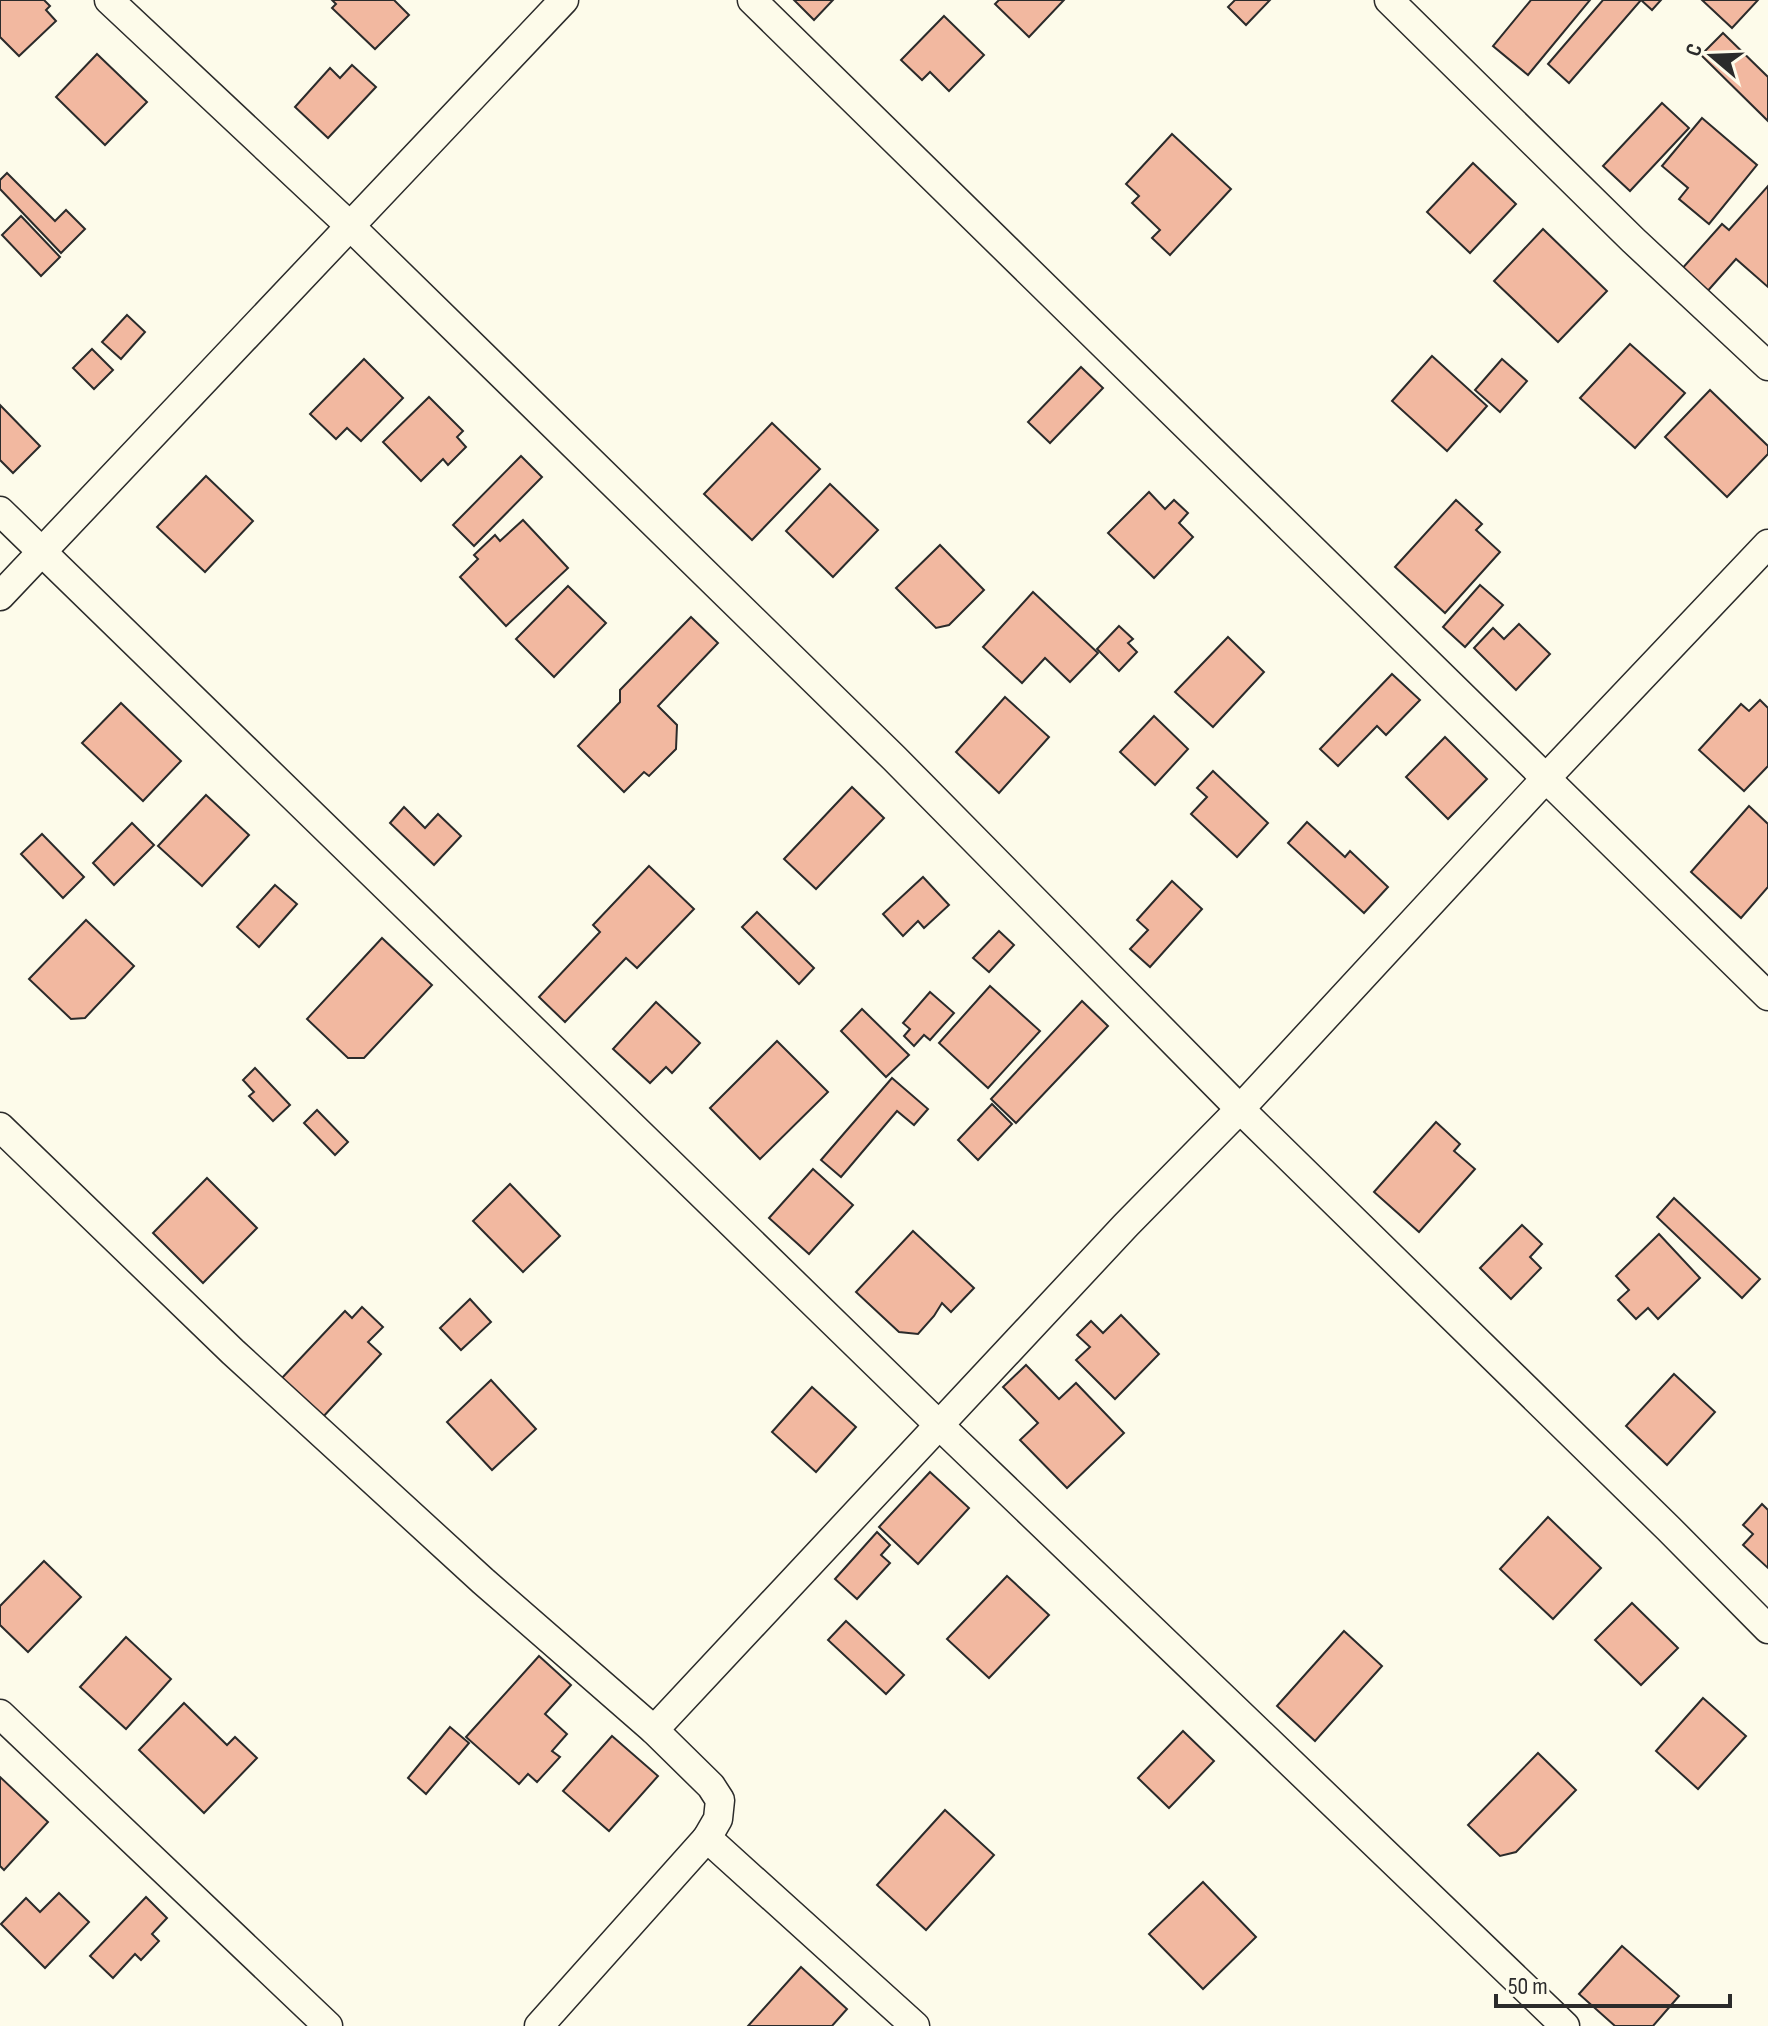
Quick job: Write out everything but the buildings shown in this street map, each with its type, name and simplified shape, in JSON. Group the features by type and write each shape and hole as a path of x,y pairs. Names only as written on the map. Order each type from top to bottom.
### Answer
{"street":[{"path":"109,0 350,226 894,758 1240,1109 1768,1629"},
{"path":"0,596 564,0"},
{"path":"752,0 1768,996"},
{"path":"1389,0 1633,240 1768,366"},
{"path":"0,511 939,1425 1565,2026"},
{"path":"654,1730 1768,544"},
{"path":"0,1127 233,1352 483,1581 654,1730 711,1786 720,1800 718,1819 707,1838 539,2026"},
{"path":"0,1714 328,2026"},
{"path":"707,1838 915,2026"}]}
